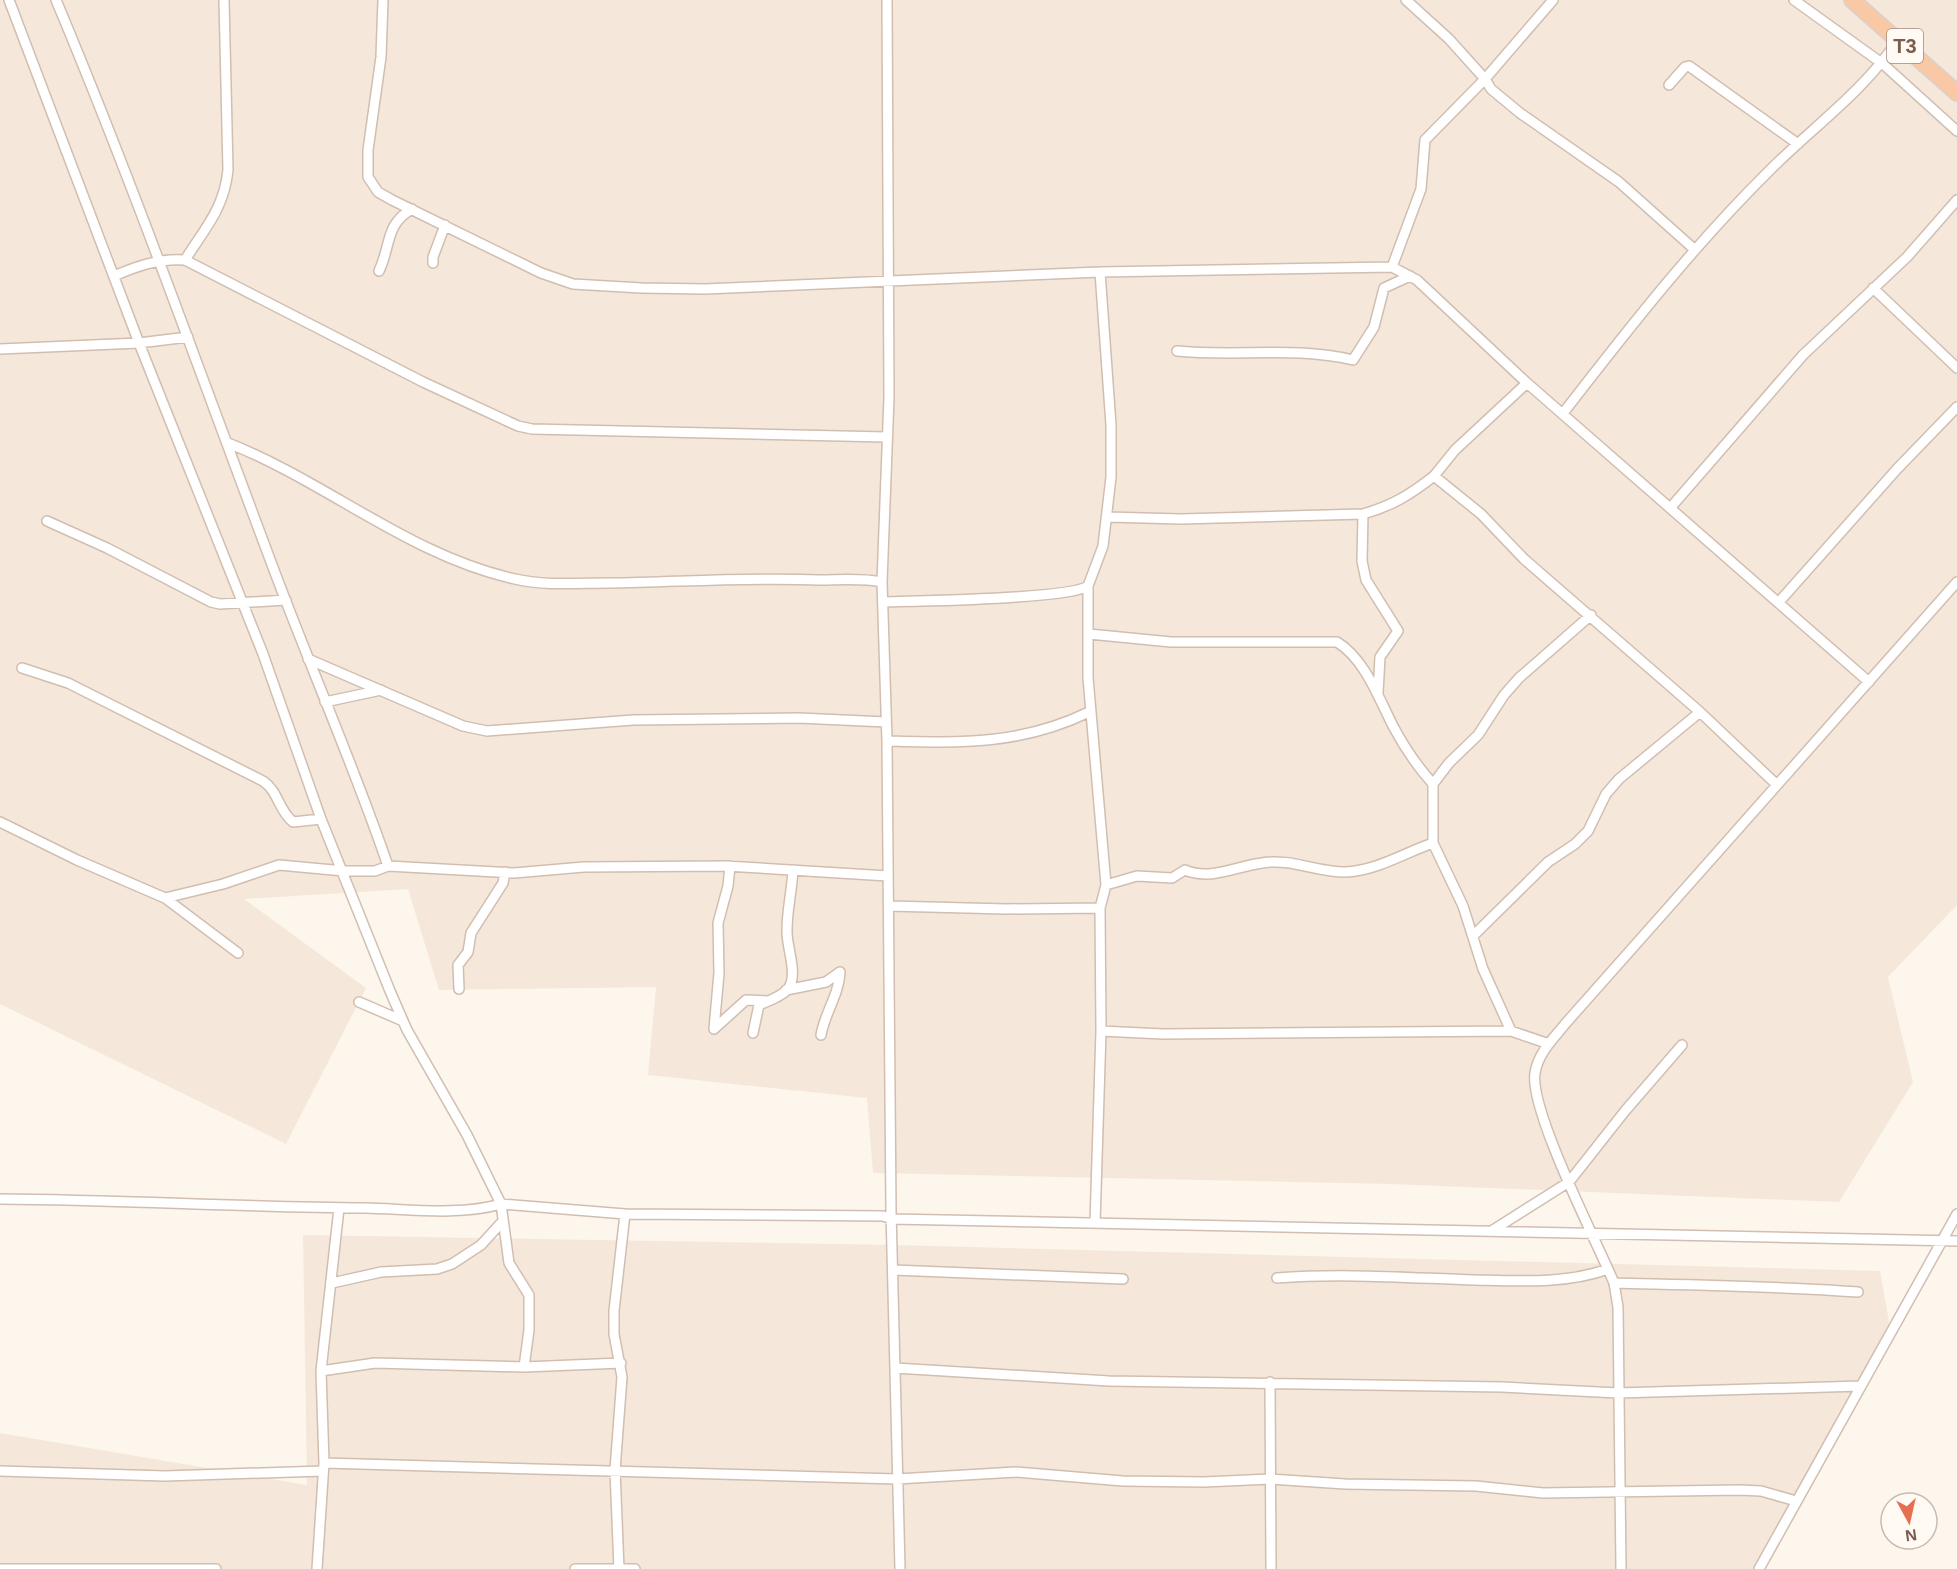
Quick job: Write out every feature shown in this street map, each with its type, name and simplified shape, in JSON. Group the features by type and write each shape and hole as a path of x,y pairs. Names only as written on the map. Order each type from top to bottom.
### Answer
{"highway":[{"name":"T3","path":"1852,0 1957,93"}],"street":[{"path":"9,0 139,343 263,654 321,819 403,1021 467,1135 501,1204 501,1223 508,1263 529,1295 529,1330 524,1367"},
{"path":"56,0 106,119 285,600 388,866"},
{"path":"185,261 219,208 226,190 228,170 224,0"},
{"path":"383,0 381,57 368,150 368,177 378,192 541,273 573,284 705,289 1100,272 1392,267 1410,276 1527,383 1564,412 1672,506 1869,681"},
{"path":"886,0 889,397 882,582 887,741 892,1219 900,1569"},
{"path":"1406,0 1449,39 1511,106 1619,182 1694,249"},
{"path":"1392,267 1421,189 1425,140 1485,79 1553,0"},
{"path":"1794,0 1882,64 1957,130"},
{"path":"1564,412 1694,249 1798,144 1882,64 1898,40"},
{"path":"1669,85 1684,67 1689,66 1798,144"},
{"path":"1672,506 1803,355 1916,248 1957,200"},
{"path":"380,271 399,216 412,209"},
{"path":"433,263 433,257 445,225"},
{"path":"114,276 160,261 185,261 423,382 525,428 886,437"},
{"path":"1095,1223 1101,1031 1100,908 1106,885 1089,712 1087,590 1103,546 1111,477 1111,425 1100,272"},
{"path":"1177,351 1216,355 1300,352 1353,360 1374,327 1384,288 1410,276"},
{"path":"1874,288 1957,368"},
{"path":"0,349 139,343 188,337"},
{"path":"1107,517 1181,519 1362,514 1387,507 1408,496 1434,476 1455,450 1527,383"},
{"path":"1779,602 1897,469 1957,407"},
{"path":"228,443 282,467 421,544 482,570 517,580 566,584 780,578 882,582"},
{"path":"1434,476 1481,514 1524,559 1700,712 1776,784"},
{"path":"1362,514 1362,561 1366,580 1398,631 1380,657 1378,695"},
{"path":"47,521 106,548 211,602 220,604 285,600"},
{"path":"1621,1569 1618,1307 1614,1284 1569,1182 1541,1110 1536,1091 1535,1074 1539,1059 1549,1044 1776,784 1957,582"},
{"path":"883,602 1087,590"},
{"path":"1948,592 1957,600"},
{"path":"1511,1031 1483,969 1474,935 1455,887 1433,843 1433,784 1449,763 1478,735 1504,694 1591,615"},
{"path":"1089,634 1171,642 1337,642 1353,657 1378,695 1408,752 1433,784"},
{"path":"308,660 463,726 487,731 633,720 799,718 886,722"},
{"path":"22,668 68,683 263,781 274,789 283,812 292,822 321,819"},
{"path":"325,702 383,690"},
{"path":"887,741 974,742 1008,739 1063,725 1089,712"},
{"path":"1474,935 1548,862 1575,844 1588,831 1606,794 1619,779 1700,712"},
{"path":"0,822 77,860 165,898 238,953"},
{"path":"1106,885 1137,876 1172,878 1185,870 1193,874 1233,871 1261,862 1286,862 1321,870 1345,872 1386,863 1433,843"},
{"path":"165,898 223,884 279,865 344,871 375,871 388,866 505,872 584,867 730,866 888,876"},
{"path":"730,866 728,886 718,923 719,973 714,1029 746,1000 768,1001"},
{"path":"786,990 792,974 786,930 792,901 793,870"},
{"path":"459,989 458,965 468,952 471,933 503,883 505,872"},
{"path":"889,906 1006,909 1100,908"},
{"path":"753,1033 759,1005 786,990 826,982 840,972 839,988 824,1020 821,1035"},
{"path":"359,1002 403,1021"},
{"path":"1101,1031 1163,1034 1511,1031 1549,1044"},
{"path":"1492,1231 1569,1182 1682,1045"},
{"path":"0,1199 339,1208 486,1209 501,1204 625,1214 883,1216 892,1219 1957,1241"},
{"path":"317,1569 324,1467 321,1371 339,1208"},
{"path":"618,1568 615,1470 622,1377 614,1334 614,1311 625,1214"},
{"path":"1759,1569 1957,1214"},
{"path":"332,1283 381,1272 444,1267 481,1245 501,1223"},
{"path":"1277,1278 1314,1275 1507,1280 1579,1277 1608,1269"},
{"path":"893,1270 1123,1279"},
{"path":"1614,1284 1734,1285 1764,1289 1791,1287 1858,1292"},
{"path":"321,1371 375,1363 524,1367 621,1363"},
{"path":"602,1365 622,1377"},
{"path":"895,1368 1109,1380 1502,1387 1618,1393 1861,1386"},
{"path":"1270,1382 1271,1569"},
{"path":"0,1471 165,1476 324,1467 615,1470 897,1479 1016,1472 1123,1481 1204,1482 1270,1479 1345,1484 1476,1486 1534,1492 1581,1490 1619,1493 1739,1490 1761,1491 1796,1501"},
{"path":"0,1569 216,1569"},
{"path":"575,1569 635,1569"}],"shaded area":[{"path":"0,0 1957,0 1957,905 1888,977 1913,1082 1839,1202 1390,1184 873,1173 867,1098 648,1075 656,987 439,990 408,889 244,899 366,988 286,1144 0,1004"},
{"path":"303,1235 896,1245 1880,1271 1890,1327 1765,1569 0,1569 0,1433 307,1485"}]}
